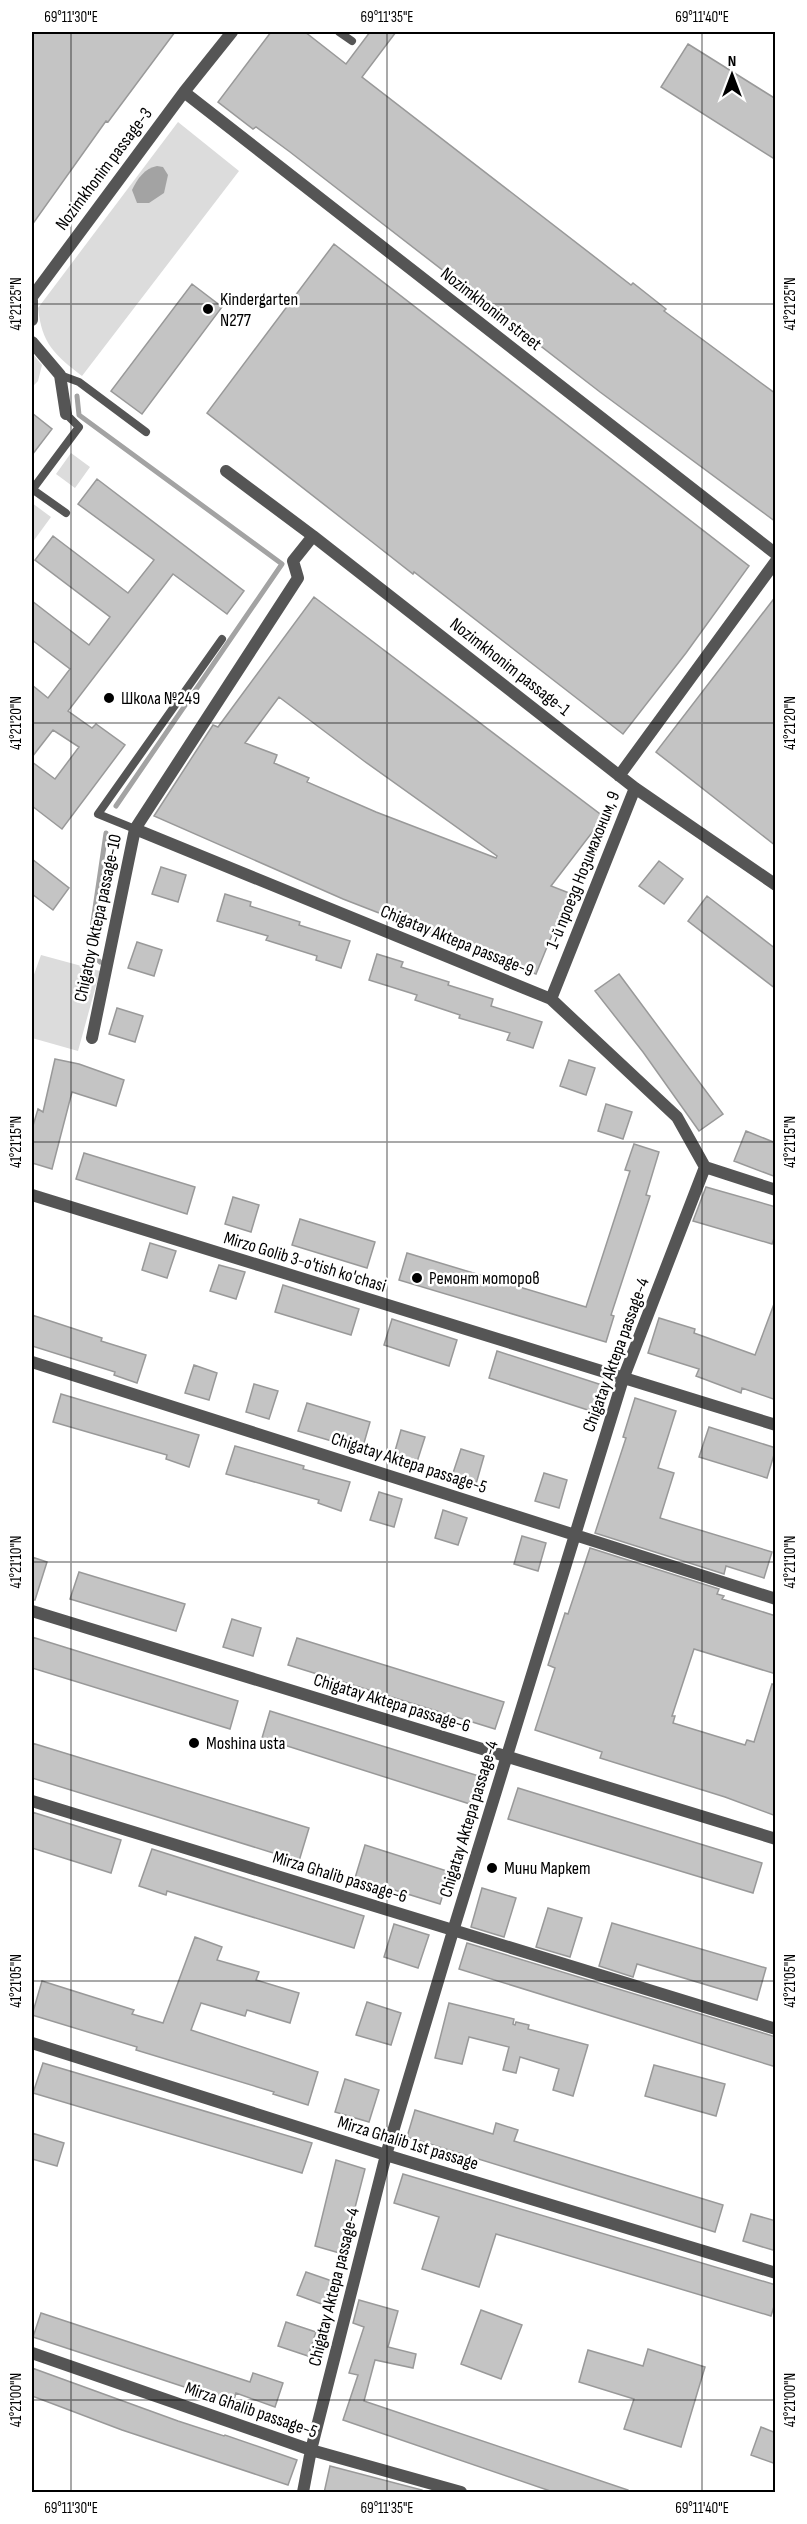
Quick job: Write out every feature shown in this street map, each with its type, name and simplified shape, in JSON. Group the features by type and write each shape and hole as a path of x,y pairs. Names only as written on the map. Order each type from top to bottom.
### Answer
{"street":[{"name":"Nozimkhonim passage-3","path":"32,299 184,92 231,32"},
{"name":"Nozimkhonim street","path":"184,92 776,554"},
{"path":"32,299 32,320"},
{"path":"32,342 60,375 66,414"},
{"name":"Nozimkhonim passage-1","path":"226,471 313,536 619,776 776,885"},
{"name":"Chigatoy Oktepa passage-10","path":"92,1038 135,829 298,578 293,561 313,536"},
{"path":"619,776 776,561"},
{"name":"1-й проезд Нозимахоним, 9","path":"551,999 635,788"},
{"name":"Chigatay Aktepa passage-9","path":"135,829 551,999 677,1117 705,1167"},
{"path":"705,1167 776,1190"},
{"name":"Chigatay Aktepa passage-4","path":"303,2493 311,2450 386,2155 453,1931 623,1379 705,1167"},
{"name":"Mirzo Golib 3-o'tish ko'chasi","path":"32,1195 776,1425"},
{"name":"Chigatay Aktepa passage-5","path":"32,1362 776,1599"},
{"name":"Chigatay Aktepa passage-6","path":"32,1611 776,1839"},
{"name":"Mirza Ghalib passage-6","path":"32,1801 776,2029"},
{"name":"Mirza Ghalib 1st passage","path":"32,2043 386,2155 776,2273"},
{"name":"Mirza Ghalib passage-5","path":"32,2354 311,2450 461,2493"}],"lane":[{"path":"339,32 352,42"},
{"path":"60,375 79,382 146,432"},
{"path":"66,414 80,427 32,489 66,513"},
{"path":"135,829 98,814 222,639"}],"shaded area":[{"path":"178,122 239,171 82,376 57,354 46,340 38,308"},
{"path":"157,166 163,167 168,175 164,193 149,203 137,203 132,190 134,186 145,172"},
{"path":"32,353 42,365 38,381 32,387"},
{"path":"71,453 90,467 75,488 56,474"},
{"path":"32,503 51,517 32,543"},
{"path":"41,955 100,971 78,1051 32,1038 32,980"}],"building":[{"path":"32,32 175,32 108,122 106,121 32,225"},
{"path":"271,32 305,32 346,64 370,32 396,32 362,77 631,285 633,283 666,309 664,311 776,394 776,522 600,392 290,152 256,127 253,129 218,102"},
{"path":"688,44 776,99 776,160 661,87"},
{"path":"334,244 749,566 686,653 623,734 207,413"},
{"path":"192,284 222,307 142,414 111,391"},
{"path":"32,413 52,429 32,455"},
{"path":"97,479 244,591 227,614 173,574 68,711 92,728 96,724 125,745 62,829 32,806 32,762 55,779 79,747 53,730 32,757 32,685 48,698 70,669 32,640 32,601 89,645 110,617 35,560 53,536 128,593 154,560 78,504"},
{"path":"776,596 776,846 656,752"},
{"path":"314,597 604,817 551,886 569,893 536,974 343,899 154,816 213,725 218,727","holes":["279,697 497,856 496,858 376,812 307,782 309,778 274,763 277,755 245,743"]},
{"path":"32,859 69,888 53,910 32,894"},
{"path":"659,861 683,879 664,904 639,886"},
{"path":"161,867 186,875 178,902 152,894"},
{"path":"225,894 251,902 250,906 300,922 299,925 350,941 341,968 316,960 317,956 266,940 268,936 217,921"},
{"path":"707,896 776,949 776,989 688,921"},
{"path":"137,942 162,950 154,976 128,968"},
{"path":"377,954 403,962 401,967 493,999 491,1006 542,1022 533,1048 507,1040 510,1033 459,1018 460,1015 415,1000 417,995 369,980"},
{"path":"619,974 723,1114 699,1131 643,1052 595,991"},
{"path":"117,1008 143,1016 135,1042 109,1034"},
{"path":"55,1059 79,1064 124,1080 116,1106 72,1092 52,1169 32,1163 32,1129 38,1109 43,1112"},
{"path":"569,1060 595,1068 586,1095 560,1086"},
{"path":"606,1104 632,1112 623,1139 598,1131"},
{"path":"746,1131 776,1143 776,1177 734,1161"},
{"path":"634,1144 659,1152 646,1195 650,1196 611,1315 614,1316 606,1342 399,1280 407,1253 586,1307 630,1171 625,1170"},
{"path":"84,1153 195,1187 187,1214 76,1179"},
{"path":"706,1187 776,1207 776,1233 772,1244 693,1221"},
{"path":"233,1197 259,1205 251,1232 225,1224"},
{"path":"300,1219 375,1242 367,1268 292,1245"},
{"path":"150,1243 176,1251 167,1278 142,1270"},
{"path":"219,1265 245,1272 236,1299 210,1291"},
{"path":"283,1285 359,1309 351,1335 275,1312"},
{"path":"774,1304 776,1400 742,1388 741,1393 696,1376 699,1369 648,1353 659,1318 695,1329 694,1333 755,1355"},
{"path":"32,1315 146,1355 137,1383 114,1375 115,1372 32,1346"},
{"path":"392,1319 457,1340 449,1366 384,1345"},
{"path":"497,1351 602,1385 594,1412 489,1378"},
{"path":"194,1365 217,1373 209,1400 185,1393"},
{"path":"254,1384 278,1391 269,1419 246,1412"},
{"path":"61,1394 199,1435 189,1467 166,1459 167,1455 53,1422"},
{"path":"635,1398 676,1411 658,1468 674,1473 660,1518 772,1552 764,1578 726,1566 724,1574 595,1533 626,1438 623,1437"},
{"path":"307,1403 370,1422 362,1450 298,1431"},
{"path":"709,1427 776,1448 767,1478 699,1457"},
{"path":"401,1430 425,1437 416,1465 393,1458"},
{"path":"235,1446 350,1482 341,1511 318,1503 319,1500 226,1474"},
{"path":"461,1449 484,1456 476,1484 452,1476"},
{"path":"544,1473 567,1480 559,1508 535,1501"},
{"path":"379,1492 402,1499 394,1527 370,1520"},
{"path":"443,1510 467,1518 458,1545 435,1538"},
{"path":"522,1536 546,1543 538,1571 514,1564"},
{"path":"590,1548 719,1589 717,1594 724,1596 722,1599 776,1616 776,1674 694,1649 672,1716 675,1716 673,1723 745,1745 747,1740 754,1742 772,1684 776,1685 776,1816 725,1797 600,1758 602,1752 535,1730 555,1668 548,1665"},
{"path":"32,1557 47,1562 35,1600 32,1600"},
{"path":"79,1572 185,1604 176,1631 70,1599"},
{"path":"232,1619 261,1628 253,1656 223,1647"},
{"path":"32,1637 238,1701 230,1729 32,1668"},
{"path":"297,1638 504,1702 495,1729 288,1665"},
{"path":"270,1711 482,1777 473,1805 262,1738"},
{"path":"32,1743 309,1828 299,1861 32,1778"},
{"path":"518,1788 762,1863 753,1893 508,1819"},
{"path":"32,1812 121,1840 111,1873 32,1848"},
{"path":"365,1845 450,1872 440,1904 355,1878"},
{"path":"152,1849 364,1916 354,1948 167,1891 166,1895 139,1886"},
{"path":"482,1888 516,1898 504,1937 471,1927"},
{"path":"548,1908 582,1918 570,1957 536,1947"},
{"path":"612,1923 766,1968 757,2000 637,1964 633,1977 599,1966"},
{"path":"394,1924 429,1935 418,1968 384,1957"},
{"path":"195,1937 222,1947 217,1960 259,1972 256,1980 299,1993 290,2023 247,2010 245,2016 201,2003 191,2030 318,2072 308,2105 273,2094 274,2092 136,2050 137,2047 32,2015 42,1981 134,2010 132,2014 163,2023"},
{"path":"467,1943 776,2037 776,2067 459,1969"},
{"path":"367,2002 401,2013 391,2045 356,2035"},
{"path":"449,2003 514,2019 513,2024 515,2025 516,2022 529,2025 528,2029 588,2045 573,2096 553,2090 559,2069 520,2057 516,2073 503,2070 509,2047 469,2037 462,2064 435,2058"},
{"path":"43,2063 312,2143 302,2173 33,2093"},
{"path":"654,2065 725,2084 716,2116 645,2096"},
{"path":"345,2079 379,2090 369,2122 335,2112"},
{"path":"415,2110 493,2134 496,2123 518,2130 514,2141 723,2205 715,2232 407,2137"},
{"path":"32,2133 64,2143 57,2166 32,2159"},
{"path":"336,2160 365,2169 343,2254 315,2246"},
{"path":"403,2174 776,2285 776,2300 771,2316 496,2234 479,2287 422,2269 439,2217 394,2203"},
{"path":"751,2214 776,2221 776,2251 743,2241"},
{"path":"306,2272 335,2282 327,2306 297,2295"},
{"path":"359,2300 398,2311 388,2347 416,2354 413,2368 375,2360 364,2401 628,2490 628,2493 556,2493 343,2420 358,2375 349,2373 364,2327 353,2323"},
{"path":"481,2310 522,2325 501,2379 461,2364"},
{"path":"41,2313 250,2382 253,2373 283,2383 275,2407 236,2393 233,2403 33,2337"},
{"path":"286,2322 316,2332 308,2356 278,2346"},
{"path":"648,2349 705,2367 681,2447 624,2429 634,2399 579,2382 588,2350 643,2366"},
{"path":"32,2368 178,2421 297,2460 288,2485 122,2430 32,2396"},
{"path":"761,2427 776,2433 776,2464 751,2455"},
{"path":"330,2466 422,2490 422,2493 324,2493"}],"waterway":[{"path":"77,396 79,415 282,564 116,806"},
{"path":"100,962 89,949 106,833"}],"place":[{"name":"Kindergarten N277","path":"208,309"},
{"name":"Школа №249","path":"109,698"},
{"name":"Ремонт моторов","path":"417,1278"},
{"name":"Moshina usta","path":"194,1743"},
{"name":"Мини Маркет","path":"492,1868"}]}
